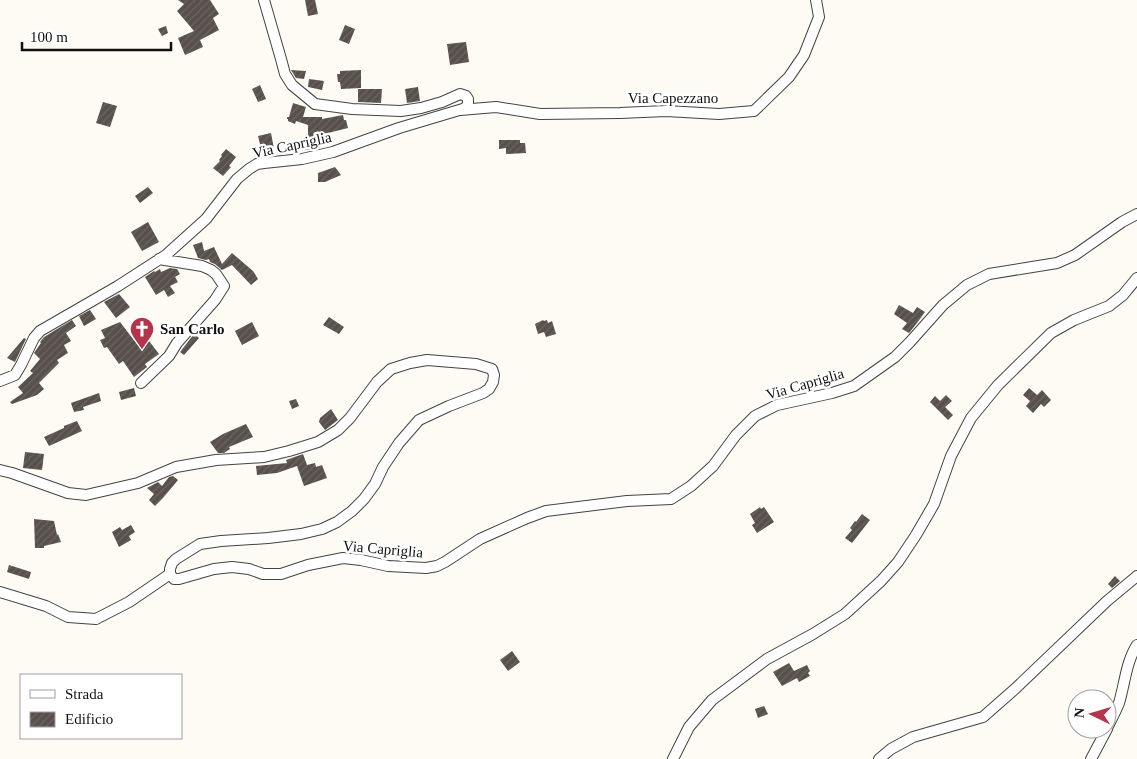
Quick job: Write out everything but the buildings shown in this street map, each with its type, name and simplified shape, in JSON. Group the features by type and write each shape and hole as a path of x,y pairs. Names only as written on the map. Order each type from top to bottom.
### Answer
{"street":[{"path":"264,0 285,74 292,85 315,104 352,109 401,111 422,108 460,94 466,96 468,103 466,108 459,110"},
{"name":"Via Capezzano","path":"459,110 496,106 540,114 666,111 720,114 754,111 789,77 804,55 819,17 816,0"},
{"name":"Via Capriglia","path":"0,382 15,375 34,338 40,331 118,286 171,251 194,231 213,211 238,179 249,169 258,164 302,159 333,152 435,116 459,110"},
{"name":"Via Capriglia","path":"0,470 68,493 86,495 138,483 176,467 216,460 264,457 318,442 338,430 391,369 427,360 476,364 492,368 493,382 489,389 419,420 399,443 364,499 337,522 322,529 301,534 200,544 172,563 170,574 174,579 179,579 232,567 249,569 263,574 281,574 342,558 388,566 426,568 437,566 480,539 527,518 546,512 627,501 671,499 691,486 713,466 736,435 755,416 777,405 832,393 854,386 894,357 943,305 967,285 989,274 1057,263 1075,255 1122,222 1137,214"},
{"path":"141,382 168,356 215,300 224,286 216,274 202,266 158,260"},
{"path":"673,759 689,727 712,700 766,659 813,634 845,614 882,581 898,562 934,504 951,456 976,411 998,385 1051,333 1074,320 1109,306 1123,295 1137,278"},
{"path":"0,592 46,606 68,617 96,619 129,602 170,574"},
{"path":"880,759 891,749 913,737 983,717 1107,601 1137,576"},
{"path":"1117,707 1132,652 1137,645"},
{"path":"1091,759 1102,739"}],"place":[{"name":"San Carlo","path":"142,350"}]}
